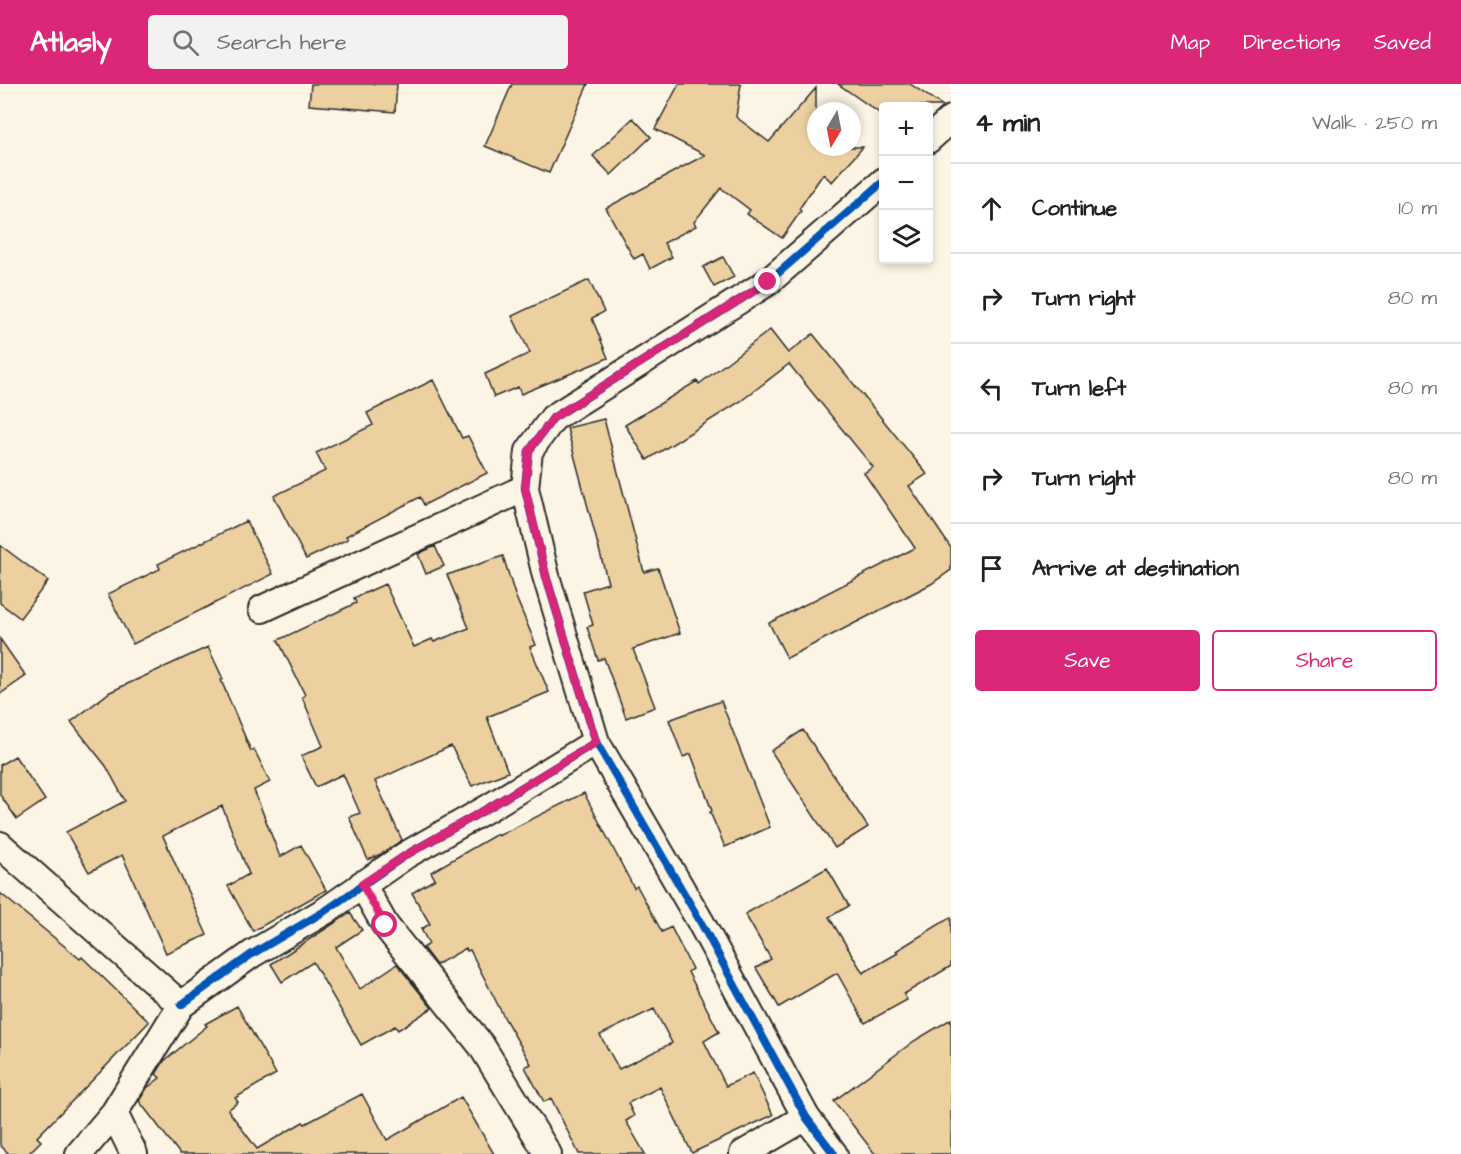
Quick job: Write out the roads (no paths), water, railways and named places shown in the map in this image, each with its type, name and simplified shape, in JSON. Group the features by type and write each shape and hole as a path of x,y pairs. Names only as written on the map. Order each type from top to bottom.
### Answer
{"street":[{"path":"933,135 951,119"},
{"path":"834,1154 806,1117 700,921 596,742 546,576 525,488 529,451 553,418 768,282 879,185"},
{"path":"262,609 525,488"},
{"path":"79,1154 114,1113 181,1005 252,954 325,911 406,855 596,742"},
{"path":"0,847 181,1005"},
{"path":"362,884 385,925 481,1045 549,1154"},
{"path":"114,1113 134,1154"},
{"path":"743,1154 806,1117"}]}
